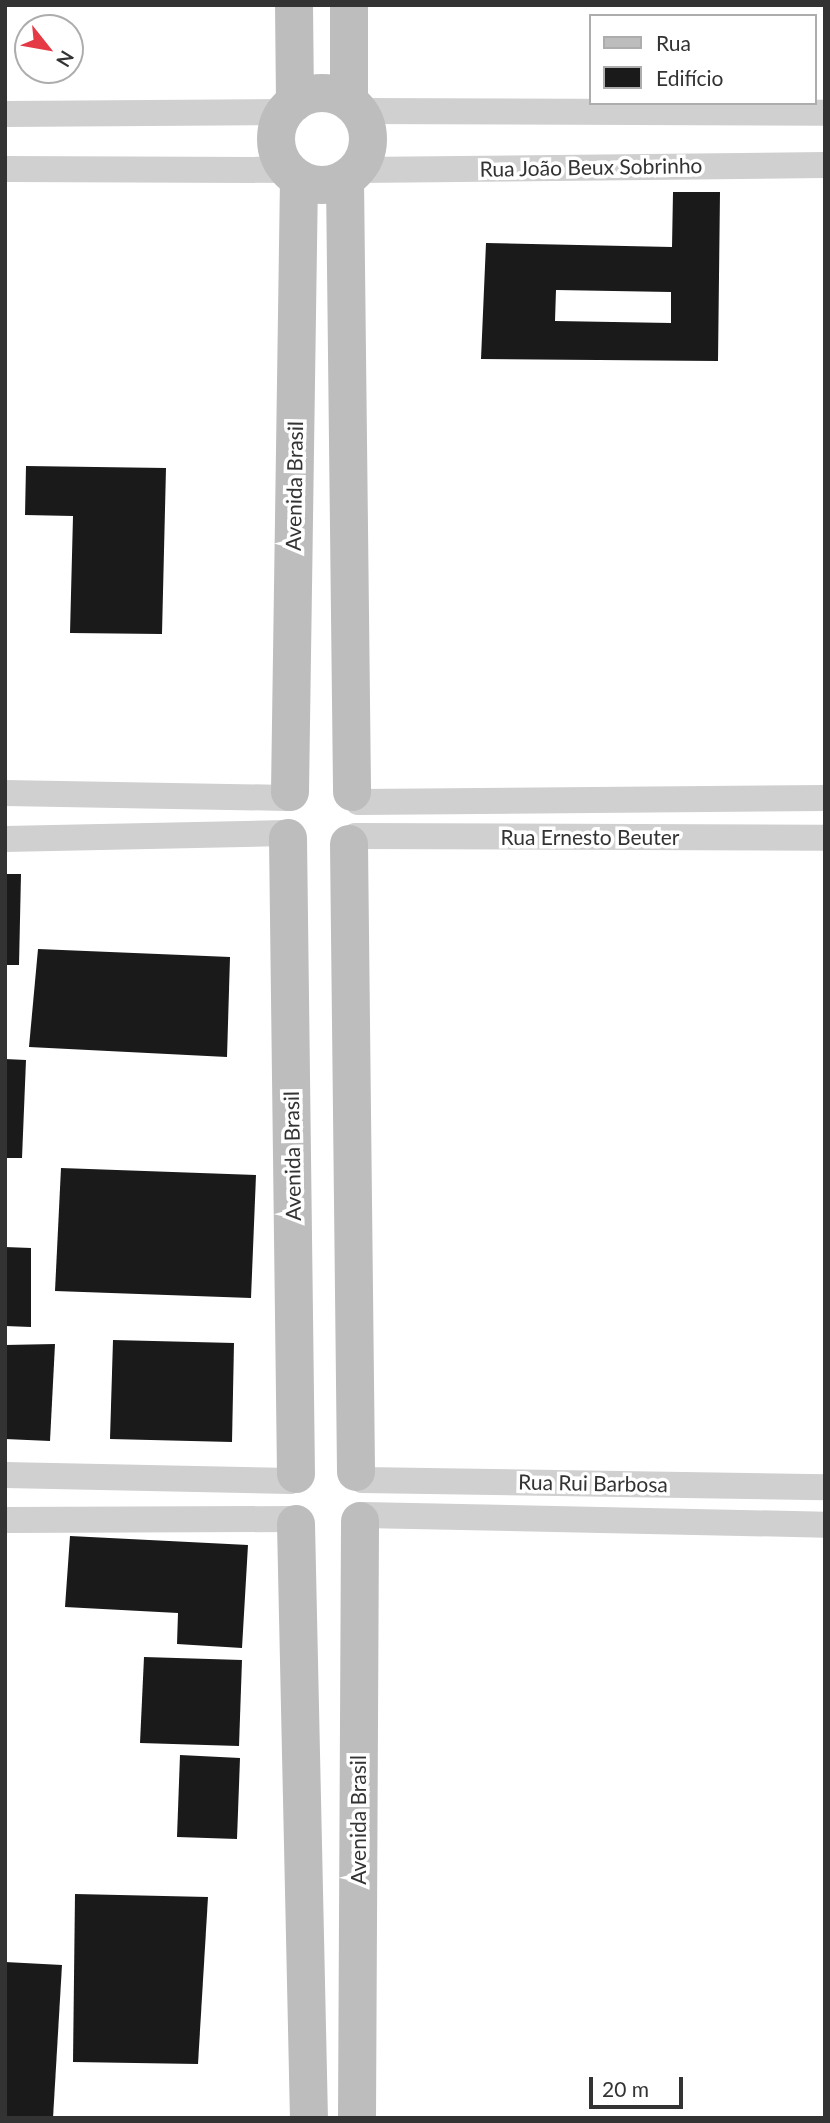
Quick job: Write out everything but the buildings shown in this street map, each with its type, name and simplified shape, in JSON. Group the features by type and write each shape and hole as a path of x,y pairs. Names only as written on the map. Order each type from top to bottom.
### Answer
{"main road":[{"path":"294,5 290,107 275,141 293,175 314,185 351,175 369,140 354,106 349,5"},
{"path":"290,107 322,93 354,106"},
{"name":"Avenida Brasil","path":"293,175 287,815 293,1477"},
{"name":"Avenida Brasil","path":"351,175 360,1497 357,2118"},
{"path":"321,777 344,784 354,818 329,855 317,856 287,815 309,779 321,777"},
{"path":"294,1522 316,1538 341,1536 360,1497 332,1459 306,1465 293,1477 287,1506 294,1522 309,2118"}],"street":[{"path":"354,106 825,113"},
{"path":"5,114 290,107"},
{"name":"Rua João Beux Sobrinho","path":"351,175 825,165"},
{"path":"5,169 293,175"},
{"path":"5,793 287,815"},
{"name":"Rua Ernesto Beuter","path":"354,818 825,798"},
{"path":"5,839 287,815"},
{"name":"Rua Ernesto Beuter","path":"354,818 825,838"},
{"path":"5,1475 293,1477"},
{"path":"815,1487 815,1525"},
{"name":"Rua Rui Barbosa","path":"360,1497 815,1487"},
{"name":"Rua Rui Barbosa","path":"360,1497 815,1525"},
{"path":"5,1520 294,1522"}]}
